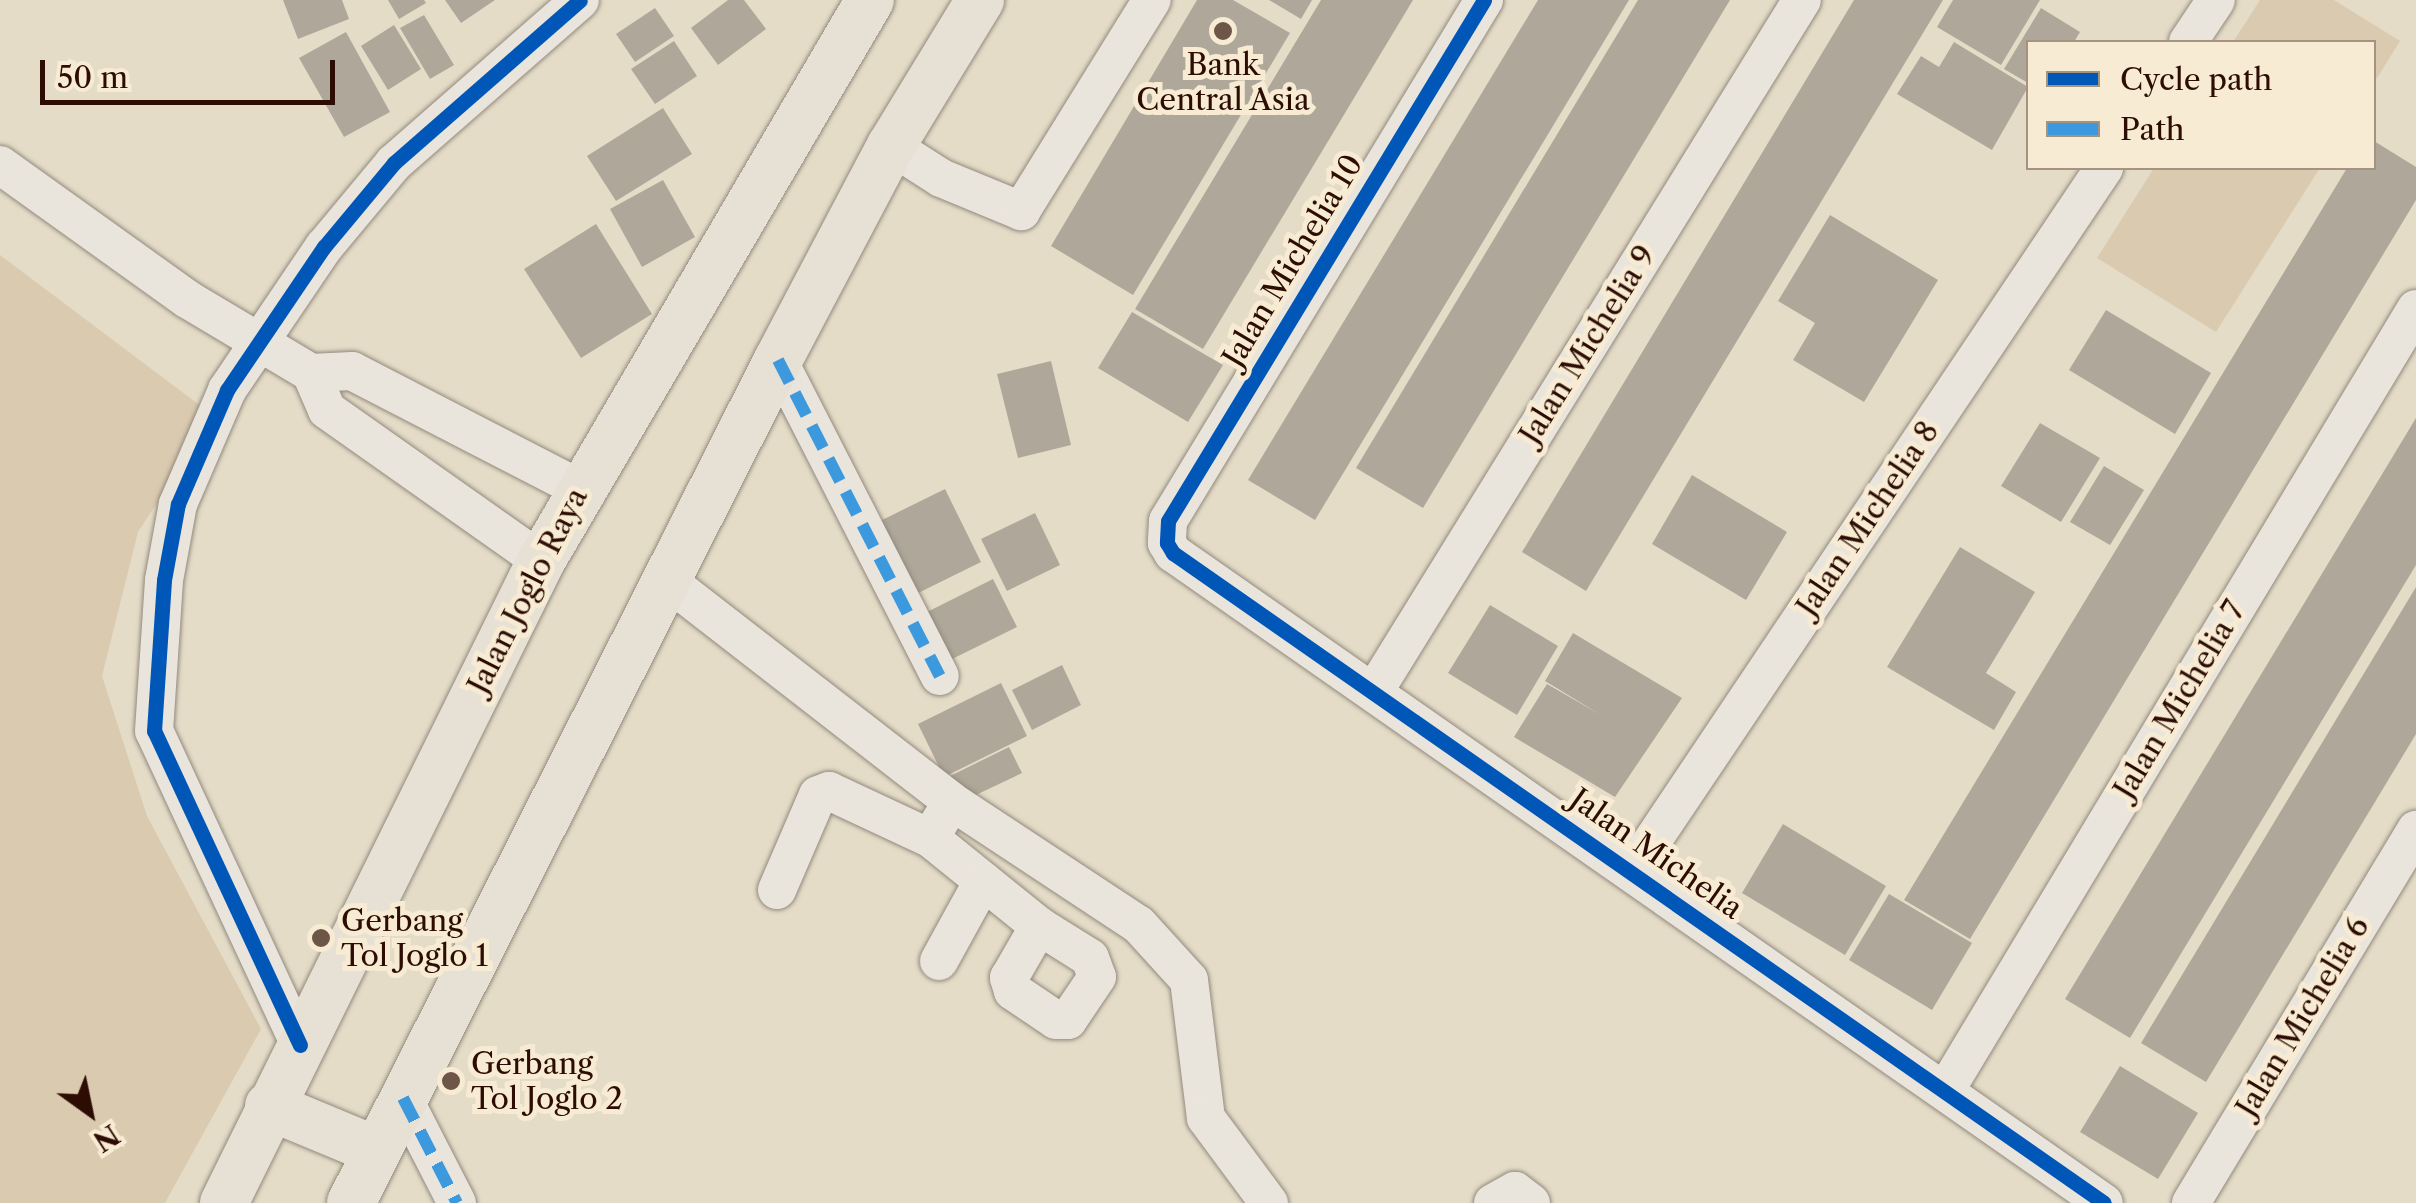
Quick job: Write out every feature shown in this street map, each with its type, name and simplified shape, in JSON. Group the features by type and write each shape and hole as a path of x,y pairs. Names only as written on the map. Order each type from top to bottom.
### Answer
{"main road":[{"name":"Jalan Joglo Raya","path":"224,1203 541,561 870,0"},
{"path":"351,1203 778,360 891,146 980,0"},
{"path":"269,1106 377,1151"}],"street":[{"path":"300,1045 174,784 152,714 178,504 226,390 324,248 394,163 580,0"},
{"path":"891,146 941,178 1021,211 1152,0"},
{"name":"Jalan Michelia 10","path":"1173,553 1168,521 1484,0"},
{"name":"Jalan Michelia 9","path":"1374,690 1802,0"},
{"path":"2189,40 2216,0"},
{"path":"0,165 310,373 352,371 580,489"},
{"name":"Jalan Michelia 8","path":"1632,872 2103,170"},
{"name":"Jalan Michelia 7","path":"1944,1091 2416,309"},
{"path":"778,360 940,676"},
{"path":"310,373 327,410 541,561"},
{"name":"Jalan Michelia","path":"1173,553 2104,1203"},
{"path":"666,579 951,801 1139,925 1188,980 1206,1118 1268,1203"},
{"path":"777,890 810,802 829,791 930,838 1044,930 1081,884"},
{"path":"930,838 951,801"},
{"name":"Jalan Michelia 6","path":"2190,1203 2416,830"},
{"path":"939,962 983,881"},
{"path":"403,1098 457,1203"},
{"path":"1493,1203 1514,1192 1531,1203"}],"shaded area":[{"path":"2260,0 2334,0 2400,41 2376,80 2376,40 2234,40"},
{"path":"2153,170 2319,170 2216,332 2097,258"},
{"path":"0,255 214,416 138,532 102,676 147,816 261,1029 165,1203 0,1203"}],"building":[{"path":"283,0 342,0 349,19 298,39"},
{"path":"388,0 424,0 426,3 399,19"},
{"path":"445,0 495,0 461,23"},
{"path":"728,0 744,0 766,29 718,65 691,28"},
{"path":"1197,0 1233,0 1290,33 1133,295 1051,246"},
{"path":"1269,0 1312,0 1301,19"},
{"path":"1321,0 1413,0 1203,349 1135,309"},
{"path":"1538,0 1629,0 1315,520 1248,480"},
{"path":"1638,0 1730,0 1423,508 1356,468"},
{"path":"1854,0 1943,0 1586,591 1522,552"},
{"path":"1953,0 2040,0 2001,65 1937,27"},
{"path":"655,8 674,36 635,62 616,34"},
{"path":"2041,8 2080,32 2075,40 2026,40 2026,82 2004,69"},
{"path":"424,15 454,65 430,79 400,28"},
{"path":"394,25 421,69 388,90 361,46"},
{"path":"346,32 390,112 344,137 299,58"},
{"path":"674,41 697,76 655,104 631,69"},
{"path":"1954,42 2026,86 1992,150 1897,94 1921,56 1939,67"},
{"path":"663,108 692,154 616,201 587,156"},
{"path":"2376,142 2416,167 2416,200 1970,939 1904,900 2346,170 2376,170"},
{"path":"663,180 695,237 642,267 610,209"},
{"path":"1830,215 1938,280 1864,402 1793,360 1815,323 1778,301"},
{"path":"596,224 652,314 581,358 524,269"},
{"path":"2106,310 2211,373 2175,434 2069,370"},
{"path":"1132,312 1223,365 1188,422 1098,368"},
{"path":"1051,361 1071,445 1018,458 997,374"},
{"path":"2416,418 2416,565 2130,1038 2065,999"},
{"path":"2040,423 2100,458 2061,522 2001,486"},
{"path":"2104,466 2144,490 2110,545 2070,522"},
{"path":"1692,475 1787,532 1746,600 1652,544"},
{"path":"945,489 981,562 908,598 872,525"},
{"path":"1035,513 1060,565 1007,591 981,539"},
{"path":"1960,547 2035,592 1986,673 2016,692 1994,730 1887,667"},
{"path":"993,579 1017,627 942,664 919,616"},
{"path":"2416,587 2416,734 2206,1082 2141,1043"},
{"path":"1490,605 1558,646 1517,715 1448,673"},
{"path":"1573,633 1682,698 1615,797 1514,737 1547,684 1601,715 1545,681"},
{"path":"1062,665 1081,705 1032,730 1012,690"},
{"path":"1001,683 1027,736 944,777 918,724"},
{"path":"1009,747 1022,773 959,803 946,778"},
{"path":"1783,824 1886,886 1845,955 1742,893"},
{"path":"1889,894 1972,943 1932,1010 1849,960"},
{"path":"2120,1066 2198,1113 2158,1179 2080,1132"}],"marked path":[{"path":"778,360 940,676"},
{"path":"403,1098 457,1203"}],"cycle path":[{"path":"300,1045 154,731 164,580 178,504 227,390 324,247 394,163 580,0"},
{"path":"1484,0 1168,521 1167,543 1173,553 2104,1203"}],"place":[{"name":"Bank Central Asia","path":"1223,31"},
{"name":"Gerbang Tol Joglo 1","path":"321,938"},
{"name":"Gerbang Tol Joglo 2","path":"451,1081"}]}
